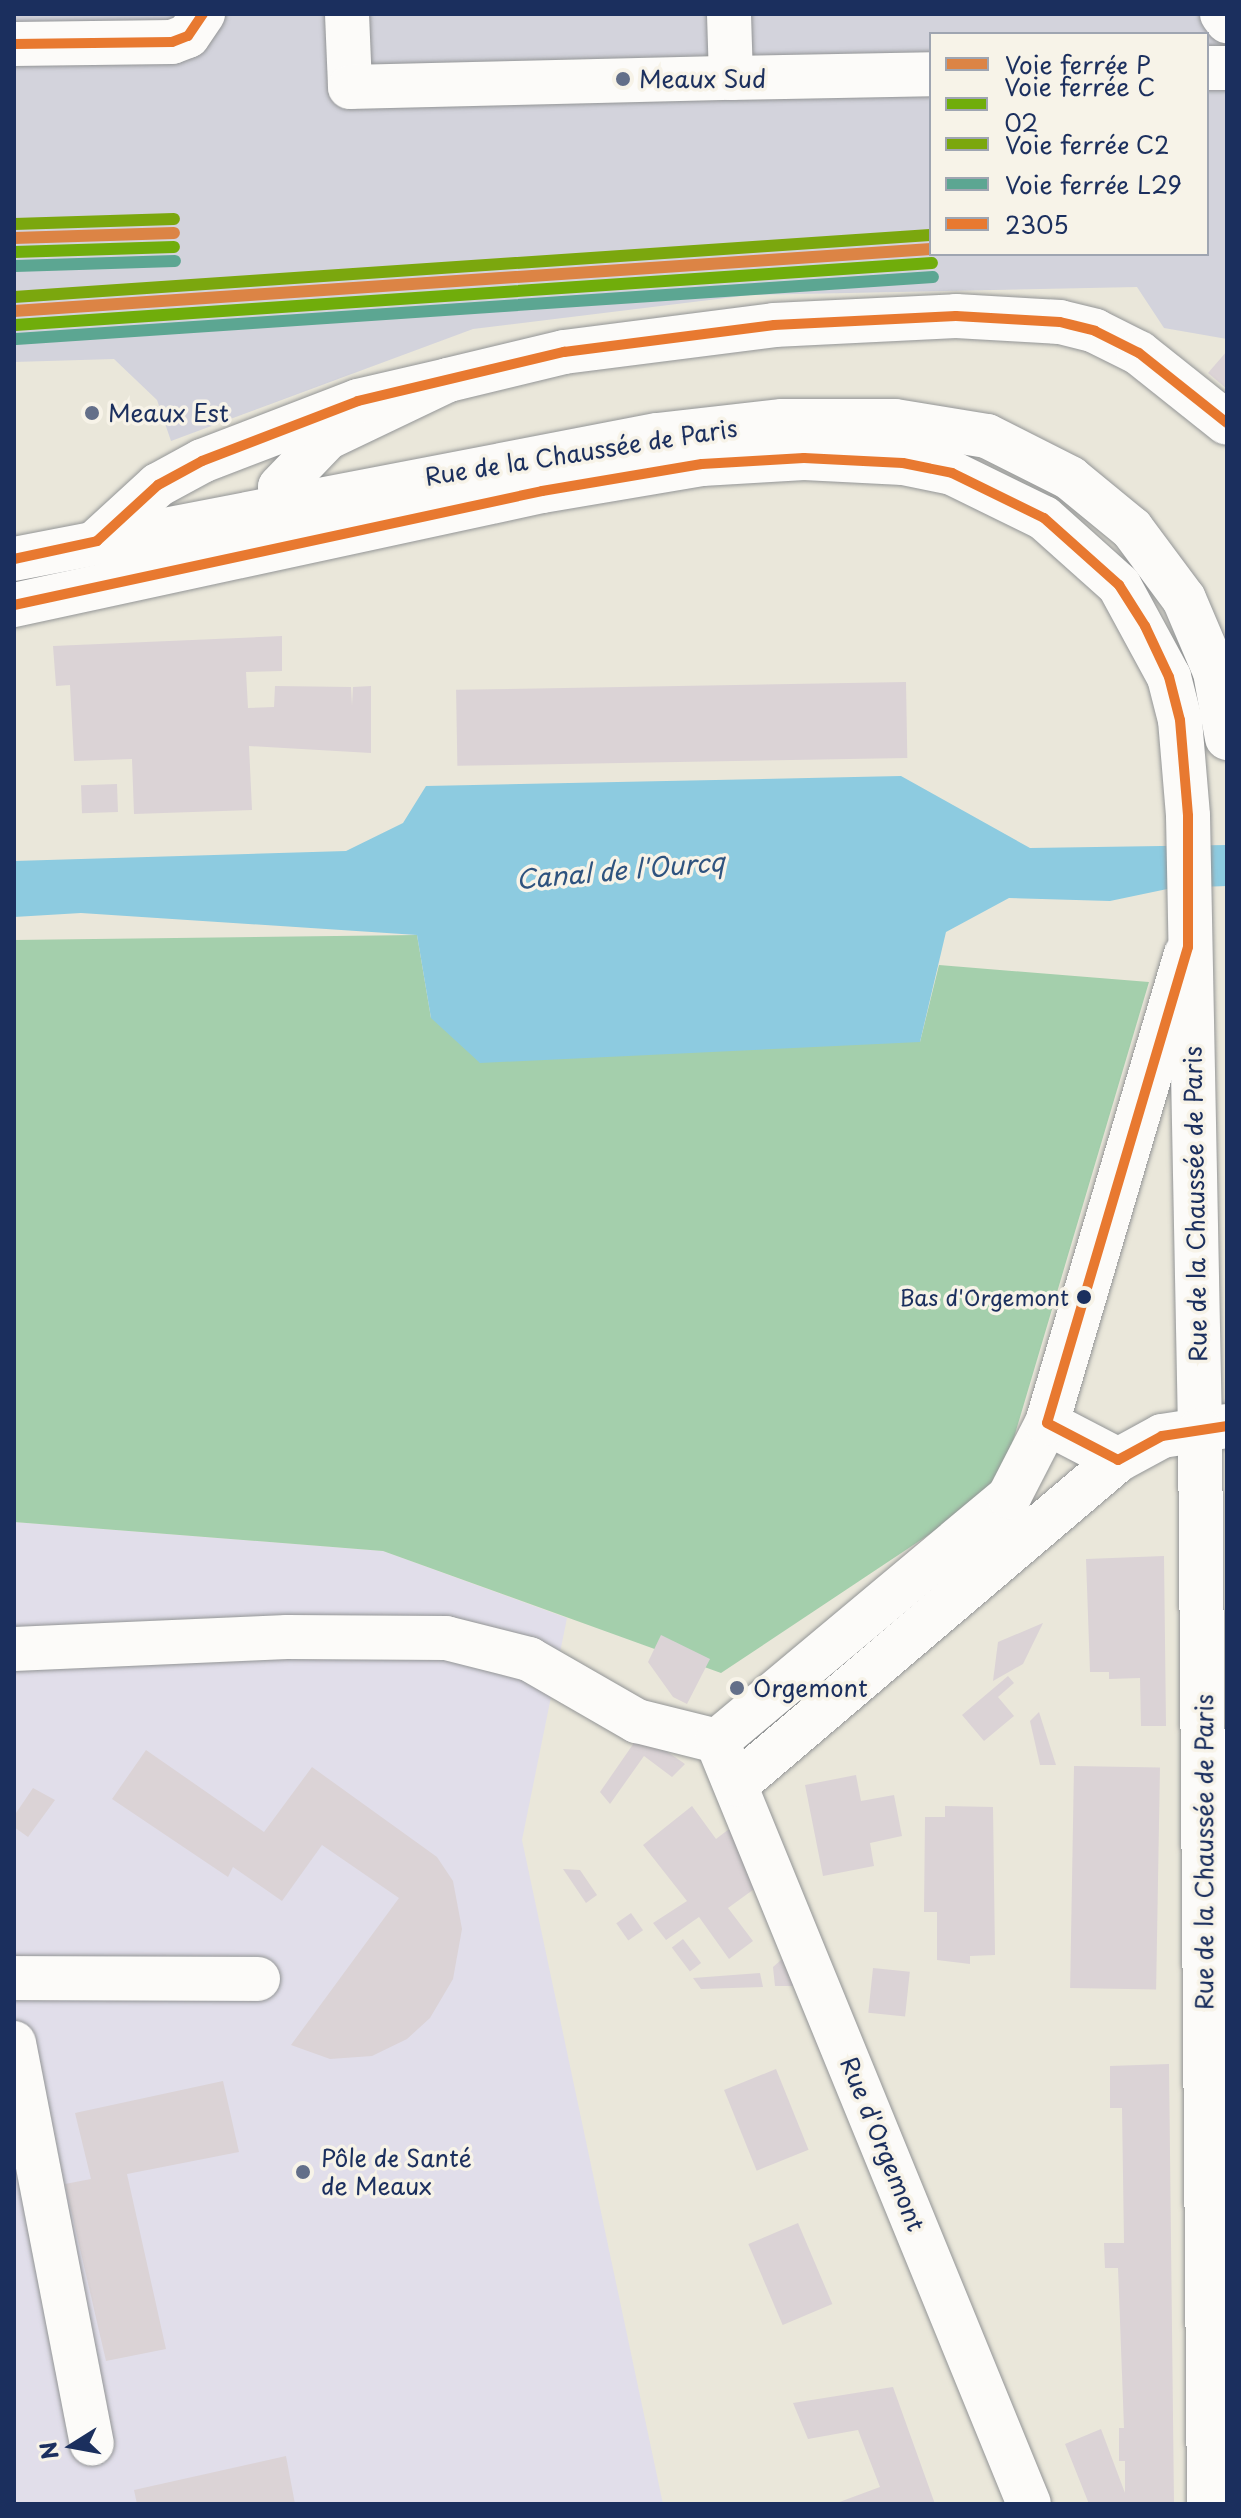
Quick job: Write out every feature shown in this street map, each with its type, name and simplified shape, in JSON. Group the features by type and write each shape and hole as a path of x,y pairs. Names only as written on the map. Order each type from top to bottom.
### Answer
{"main road":[{"path":"27,34 81,14"},
{"path":"27,34 172,42 188,36 203,14"},
{"path":"347,14 350,87 929,74"},
{"path":"729,14 731,78"},
{"path":"1222,14 1227,21"},
{"path":"97,541 158,485 202,461 358,401 564,352 774,325 1024,317 1095,331 1119,342 1227,423"},
{"path":"14,581 242,530 283,504 280,487 327,438 448,380"},
{"name":"Rue de la Chaussée de Paris","path":"14,559 283,504 657,435 782,421 895,421 987,436 1070,478 1132,529 1184,599 1215,672 1227,738"},
{"name":"Rue de la Chaussée de Paris","path":"14,605 542,491 702,464 804,458 903,463 952,473 1044,518 1119,585 1169,677 1180,720 1188,816 1188,947 1214,1428 1209,2504"},
{"path":"14,1649 287,1637 446,1638 529,1659 637,1721 717,1741 1009,1497 1047,1423 1188,947"},
{"path":"1047,1423 1118,1460"},
{"path":"737,1784 1118,1460 1162,1436 1214,1428"},
{"name":"Rue d'Orgemont","path":"717,1741 1029,2504"},
{"path":"14,1978 258,1979"},
{"path":"14,2043 92,2443"}],"shaded area":[{"path":"14,14 1227,14 1227,339 1164,328 1137,287 750,295 473,329 171,441 157,400 114,359 14,362"},
{"name":"Pôle de Santé de Meaux","path":"14,1522 383,1551 567,1618 522,1840 663,2504 14,2504"}],"green space":[{"path":"417,935 431,1018 920,1042 939,965 1149,982 999,1488 721,1673 383,1551 14,1522 14,940"}],"water":[{"name":"Canal de l'Ourcq","path":"901,776 1030,848 1227,845 1227,886 1172,888 1110,901 1009,898 946,932 920,1042 480,1063 431,1018 417,935 81,913 14,917 14,861 346,851 403,823 426,786"}],"building":[{"path":"1227,351 1227,389 1208,373"},
{"path":"282,636 282,671 246,672 248,708 274,707 275,686 351,687 352,706 353,687 371,686 371,753 249,746 252,810 134,814 132,759 74,761 70,685 56,686 53,646"},
{"path":"906,682 907,758 457,766 456,690"},
{"path":"117,784 118,812 82,813 81,785"},
{"path":"1164,1556 1166,1726 1141,1726 1140,1678 1109,1679 1109,1672 1090,1672 1086,1559"},
{"path":"1043,1623 1023,1664 993,1681 998,1642"},
{"path":"661,1635 710,1659 687,1704 673,1697 648,1662"},
{"path":"1008,1676 1014,1683 998,1697 1014,1716 984,1741 962,1715"},
{"path":"1039,1712 1056,1765 1040,1765 1030,1721"},
{"path":"646,1737 685,1764 672,1777 644,1756 610,1804 600,1792 636,1740"},
{"path":"146,1750 264,1832 312,1767 437,1857 453,1881 462,1929 453,1979 430,2018 407,2039 372,2056 330,2059 291,2045 399,1898 322,1845 282,1901 233,1867 228,1877 112,1799"},
{"path":"1074,1766 1160,1768 1156,1989 1070,1988"},
{"path":"856,1775 861,1801 894,1795 902,1836 870,1843 874,1866 823,1876 805,1785"},
{"path":"33,1788 55,1800 28,1837 14,1827 14,1816"},
{"path":"692,1806 716,1839 737,1823 761,1884 728,1908 753,1941 729,1959 699,1917 666,1940 653,1923 687,1901 643,1845"},
{"path":"945,1806 993,1807 995,1955 970,1956 970,1964 937,1960 937,1912 924,1912 925,1817 945,1817"},
{"path":"563,1869 580,1870 597,1895 586,1903"},
{"path":"631,1913 643,1930 628,1941 616,1923"},
{"path":"683,1939 701,1963 690,1971 672,1947"},
{"path":"788,1954 800,1986 775,1986 773,1967"},
{"path":"873,1968 910,1972 905,2017 868,2013"},
{"path":"760,1973 763,1987 701,1989 693,1978"},
{"path":"1169,2064 1174,2504 1089,2504 1065,2444 1101,2429 1125,2493 1125,2461 1119,2461 1119,2428 1124,2428 1118,2268 1105,2268 1104,2243 1124,2243 1122,2108 1110,2108 1110,2066"},
{"path":"776,2069 809,2150 757,2171 724,2090"},
{"path":"223,2081 239,2152 127,2174 166,2349 106,2361 65,2184 91,2179 75,2113"},
{"path":"798,2223 832,2304 783,2325 748,2244"},
{"path":"893,2387 935,2504 834,2504 880,2487 858,2430 808,2439 793,2403"},
{"path":"286,2456 295,2504 137,2504 134,2490"}],"rail line":[{"name":"C2","path":"14,224 174,219"},
{"name":"P","path":"14,238 174,233"},
{"name":"C2","path":"14,297 929,235"},
{"name":"P","path":"14,311 929,249"},
{"name":"L29","path":"15,266 175,261"},
{"name":"L29","path":"16,339 933,277"}],"transit line":[{"name":"2305","path":"14,44 172,42 188,36 203,14"},
{"path":"14,252 174,247"},
{"path":"15,325 932,263"},
{"name":"2305","path":"14,559 97,541 158,485 202,461 358,401 564,352 774,325 956,316 1060,322 1095,331 1139,353 1227,423"},
{"name":"2305","path":"14,605 542,491 702,464 804,458 903,463 952,473 1044,518 1119,585 1145,626 1169,677 1180,720 1188,816 1188,947 1047,1423 1118,1460 1162,1436 1227,1426"}],"place":[{"name":"Meaux Sud","path":"623,79"},
{"name":"Meaux Est","path":"92,413"},
{"name":"Bas d'Orgemont","path":"1084,1297"},
{"name":"Orgemont","path":"737,1688"},
{"name":"Pôle de Santé de Meaux","path":"303,2172"}]}
